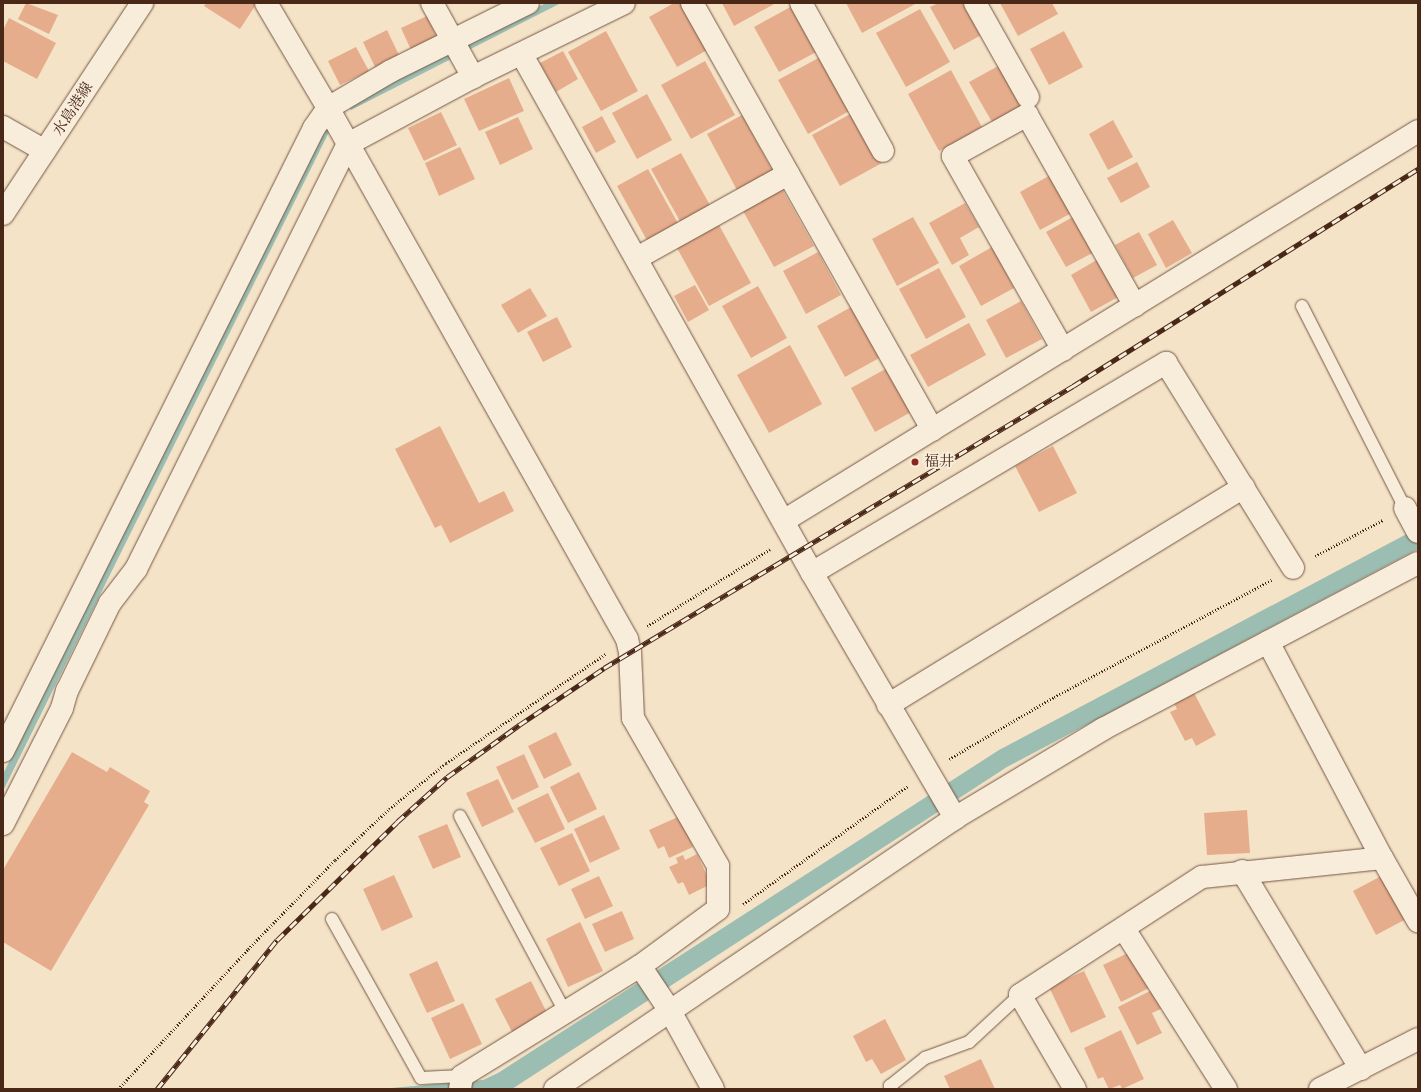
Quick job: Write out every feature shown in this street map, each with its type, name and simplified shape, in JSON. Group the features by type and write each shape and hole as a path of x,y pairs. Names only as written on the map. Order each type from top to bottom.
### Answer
{"street":[{"name":"水島港線","path":"3,214 142,3"},
{"path":"266,3 328,108 626,639 630,652 633,718 718,866 718,910 643,969 565,1012 461,1082"},
{"path":"432,3 462,55"},
{"path":"3,824 62,708 67,691 110,603 136,569 348,144 528,3"},
{"path":"3,751 314,128 328,108 391,71 462,55 522,55 624,3"},
{"path":"692,3 933,430"},
{"path":"801,3 883,151"},
{"path":"975,3 1028,97"},
{"path":"522,55 812,572 953,815"},
{"path":"1062,350 953,156 1027,115 1135,306"},
{"path":"3,126 45,151"},
{"path":"788,528 933,430 1418,131"},
{"path":"637,258 788,174"},
{"path":"812,572 1166,363 1293,568"},
{"path":"888,705 1244,487"},
{"path":"555,1089 667,1008 953,815 1103,729 1418,564"},
{"path":"1268,642 1382,858 1418,921"},
{"path":"1075,1089 1020,995 1202,877 1242,871 1382,858"},
{"path":"1242,871 1361,1069"},
{"path":"1124,929 1226,1089"},
{"path":"643,969 713,1089"},
{"path":"1320,1089 1418,1040"}],"lane":[{"path":"1302,306 1411,519"},
{"path":"460,816 565,1012"},
{"path":"332,919 421,1078 461,1082"},
{"path":"888,1088 925,1058 969,1042 1020,995"}],"path":[{"path":"718,910 736,909 930,777 1054,697 1293,568 1411,519"},
{"path":"118,1089 248,949 335,860 389,809 446,763 788,528"}],"water":[{"path":"546,3 561,3 351,110 348,104"},
{"path":"325,125 329,132 3,791 3,774"},
{"path":"1418,528 1418,549 1007,767 512,1089 380,1089 483,1080 498,1073 999,750"}],"building":[{"path":"26,3 58,15 49,34 18,19"},
{"path":"206,3 257,3 240,29 204,6"},
{"path":"674,3 684,3 709,49 677,67 649,17"},
{"path":"722,3 776,3 734,26"},
{"path":"846,3 917,3 862,33"},
{"path":"938,3 971,3 987,32 954,50 930,7"},
{"path":"1000,3 1052,3 1058,14 1018,36"},
{"path":"794,5 818,51 779,72 754,27"},
{"path":"920,9 950,62 906,87 876,33"},
{"path":"427,16 438,40 412,52 401,28"},
{"path":"9,18 56,43 37,79 3,61 3,30"},
{"path":"387,30 399,55 375,67 363,42"},
{"path":"606,31 638,91 601,111 568,52"},
{"path":"1064,31 1083,67 1049,85 1030,49"},
{"path":"356,47 369,71 340,85 328,61"},
{"path":"563,51 578,79 556,92 540,63"},
{"path":"822,56 851,110 808,134 778,80"},
{"path":"705,61 735,115 691,139 661,85"},
{"path":"1000,65 1022,105 992,122 969,82"},
{"path":"951,70 982,127 939,151 908,94"},
{"path":"509,78 524,111 479,131 464,99"},
{"path":"647,94 672,140 637,159 612,113"},
{"path":"441,112 457,145 424,161 408,128"},
{"path":"854,112 882,163 840,186 812,135"},
{"path":"742,115 774,173 738,192 707,134"},
{"path":"602,116 616,142 596,153 582,127"},
{"path":"518,117 533,149 500,165 485,132"},
{"path":"1113,120 1133,157 1108,170 1089,134"},
{"path":"460,147 475,179 439,196 425,163"},
{"path":"681,153 711,207 681,223 651,169"},
{"path":"1137,162 1150,187 1121,203 1107,178"},
{"path":"648,169 680,227 649,244 617,186"},
{"path":"1056,172 1077,210 1040,230 1020,192"},
{"path":"782,189 814,246 774,267 743,211"},
{"path":"965,203 979,227 960,238 969,255 952,265 929,223"},
{"path":"1080,213 1100,249 1066,267 1046,232"},
{"path":"913,217 939,263 897,286 872,239"},
{"path":"1173,220 1192,253 1166,268 1148,234"},
{"path":"719,225 751,283 709,306 677,248"},
{"path":"1139,232 1157,265 1133,278 1115,245"},
{"path":"992,247 1014,288 981,306 959,266"},
{"path":"818,252 841,295 806,314 783,271"},
{"path":"1100,258 1120,296 1091,312 1071,275"},
{"path":"939,268 966,317 926,339 899,289"},
{"path":"695,285 709,310 688,322 674,296"},
{"path":"758,286 787,338 751,358 722,306"},
{"path":"530,288 547,316 518,333 501,305"},
{"path":"1021,301 1042,339 1006,358 986,320"},
{"path":"853,306 881,357 845,377 817,326"},
{"path":"557,317 572,347 543,362 527,332"},
{"path":"969,323 986,355 928,387 910,355"},
{"path":"790,345 822,404 769,433 737,375"},
{"path":"889,367 913,411 875,432 851,388"},
{"path":"440,426 479,503 504,491 514,511 450,543 441,525 435,528 395,449"},
{"path":"1053,446 1077,493 1039,512 1015,466"},
{"path":"1192,689 1216,735 1196,746 1192,738 1185,741 1170,712 1177,709 1172,699"},
{"path":"556,732 572,765 544,779 528,746"},
{"path":"72,752 107,772 110,767 150,791 144,802 149,805 51,971 3,942 3,870"},
{"path":"524,754 539,787 512,800 496,767"},
{"path":"579,772 597,809 568,823 550,787"},
{"path":"498,779 514,812 482,827 466,793"},
{"path":"548,793 565,829 535,843 517,808"},
{"path":"1247,810 1250,853 1207,855 1204,813"},
{"path":"604,815 620,849 590,863 574,829"},
{"path":"680,816 693,847 669,858 664,846 658,849 649,830"},
{"path":"447,824 461,857 433,869 418,836"},
{"path":"572,833 590,871 559,886 540,848"},
{"path":"697,854 711,884 689,895 683,882 678,884 669,867 678,863 676,858 683,855 685,860"},
{"path":"1385,874 1408,918 1376,935 1353,891"},
{"path":"394,875 413,917 382,931 363,889"},
{"path":"599,876 613,906 585,919 571,889"},
{"path":"622,911 634,939 605,952 592,924"},
{"path":"580,922 603,971 568,987 546,939"},
{"path":"1132,951 1149,988 1121,1002 1103,965"},
{"path":"437,961 455,1001 427,1013 409,974"},
{"path":"1084,971 1106,1017 1071,1033 1049,987"},
{"path":"531,981 548,1015 512,1032 495,999"},
{"path":"1152,990 1161,1009 1152,1013 1162,1033 1137,1045 1118,1007"},
{"path":"463,1003 482,1044 450,1059 431,1018"},
{"path":"885,1019 906,1060 881,1074 872,1059 866,1062 853,1036"},
{"path":"1121,1030 1144,1079 1122,1089 1120,1085 1109,1089 1103,1077 1098,1079 1084,1048"},
{"path":"981,1059 995,1089 950,1089 944,1076"}],"railway":[{"path":"157,1089 277,940 397,822 447,777 519,725 604,668 1073,386 1418,169"}],"place":[{"name":"福井","path":"915,462"}]}
